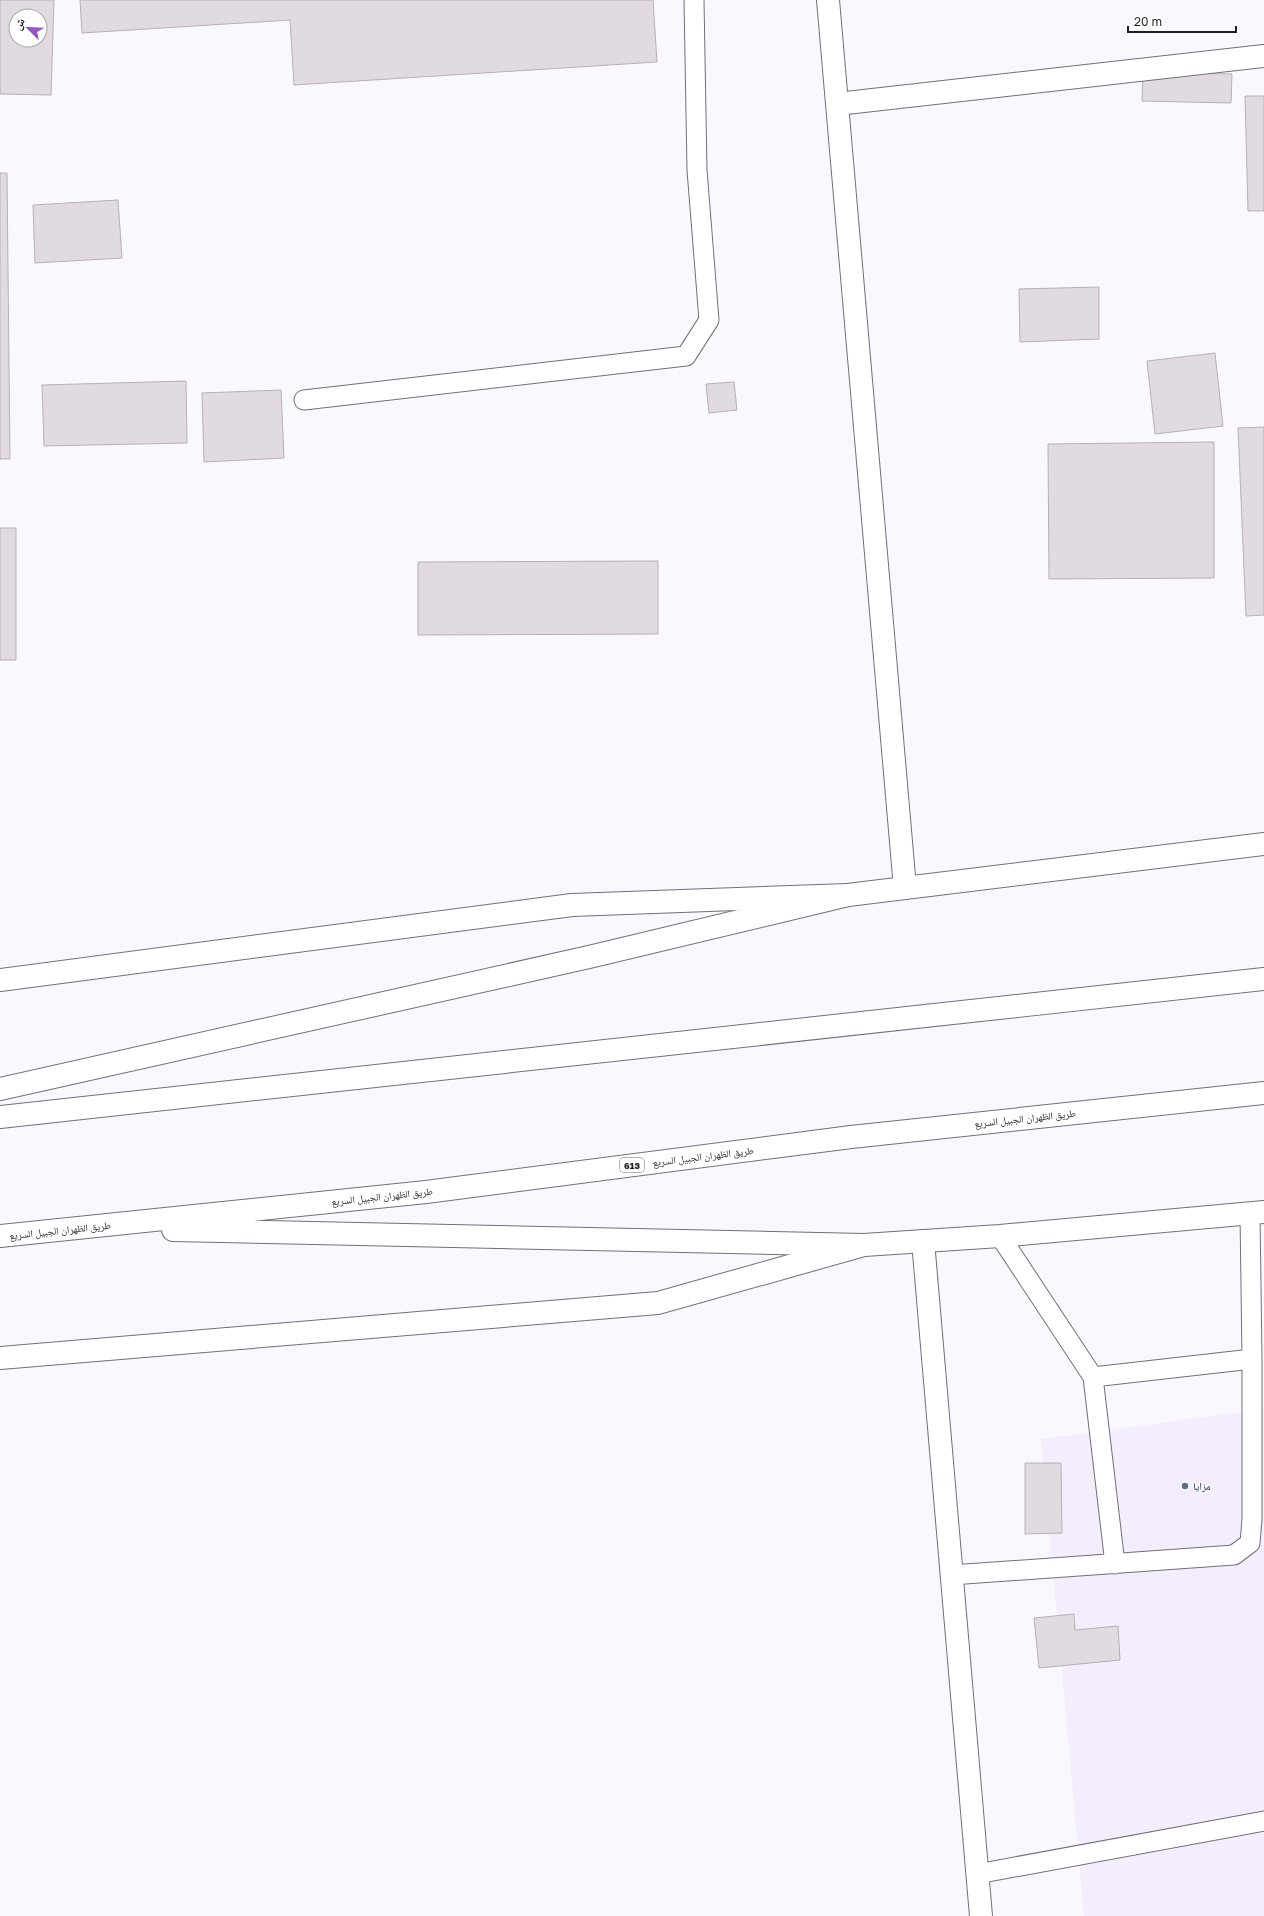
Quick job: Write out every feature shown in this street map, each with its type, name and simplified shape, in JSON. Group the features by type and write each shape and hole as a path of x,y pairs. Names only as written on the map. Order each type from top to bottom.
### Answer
{"main road":[{"path":"828,0 905,888"},
{"path":"837,104 1264,56"},
{"path":"0,980 572,905 848,895 1264,844"},
{"path":"0,1089 581,959 848,895"},
{"path":"0,1117 1264,979"},
{"name":"طريق الظهران الجبيل السريع","path":"0,1236 426,1192 851,1137 1264,1093"},
{"path":"80,1228 864,1245 1000,1236 1257,1213"},
{"path":"923,1241 981,1916"},
{"path":"0,1358 658,1303 864,1245"}],"lane":[{"path":"304,400 686,356 709,320 697,170 694,0"},
{"path":"951,1575 1234,1556 1250,1543 1252,1519 1252,1359 1257,1213"},
{"path":"1000,1236 1093,1377 1115,1564"},
{"path":"1093,1377 1252,1359"},
{"path":"977,1874 1264,1821"}],"shaded area":[{"path":"1264,1409 1264,1916 1084,1916 1041,1439"}],"building":[{"path":"0,0 54,0 51,95 0,94"},
{"path":"80,0 653,0 657,62 294,85 290,20 82,33"},
{"path":"1143,72 1232,74 1231,103 1142,101"},
{"path":"1245,96 1264,96 1264,211 1248,211"},
{"path":"0,173 7,173 10,459 0,459"},
{"path":"118,200 122,258 35,263 33,205"},
{"path":"1099,287 1099,339 1020,342 1019,289"},
{"path":"1215,353 1223,426 1155,434 1147,361"},
{"path":"186,381 187,443 44,446 42,385"},
{"path":"734,382 737,410 709,413 706,384"},
{"path":"281,390 284,458 204,462 202,393"},
{"path":"1264,427 1264,615 1246,616 1238,428"},
{"path":"1214,442 1214,578 1049,579 1048,444"},
{"path":"0,528 16,528 16,660 0,660"},
{"path":"658,561 658,634 418,635 418,562"},
{"path":"1025,1463 1061,1463 1062,1533 1025,1534"},
{"path":"1074,1614 1075,1630 1118,1626 1120,1660 1039,1668 1034,1618"}],"place":[{"name":"مزايا","path":"1185,1486"}]}
